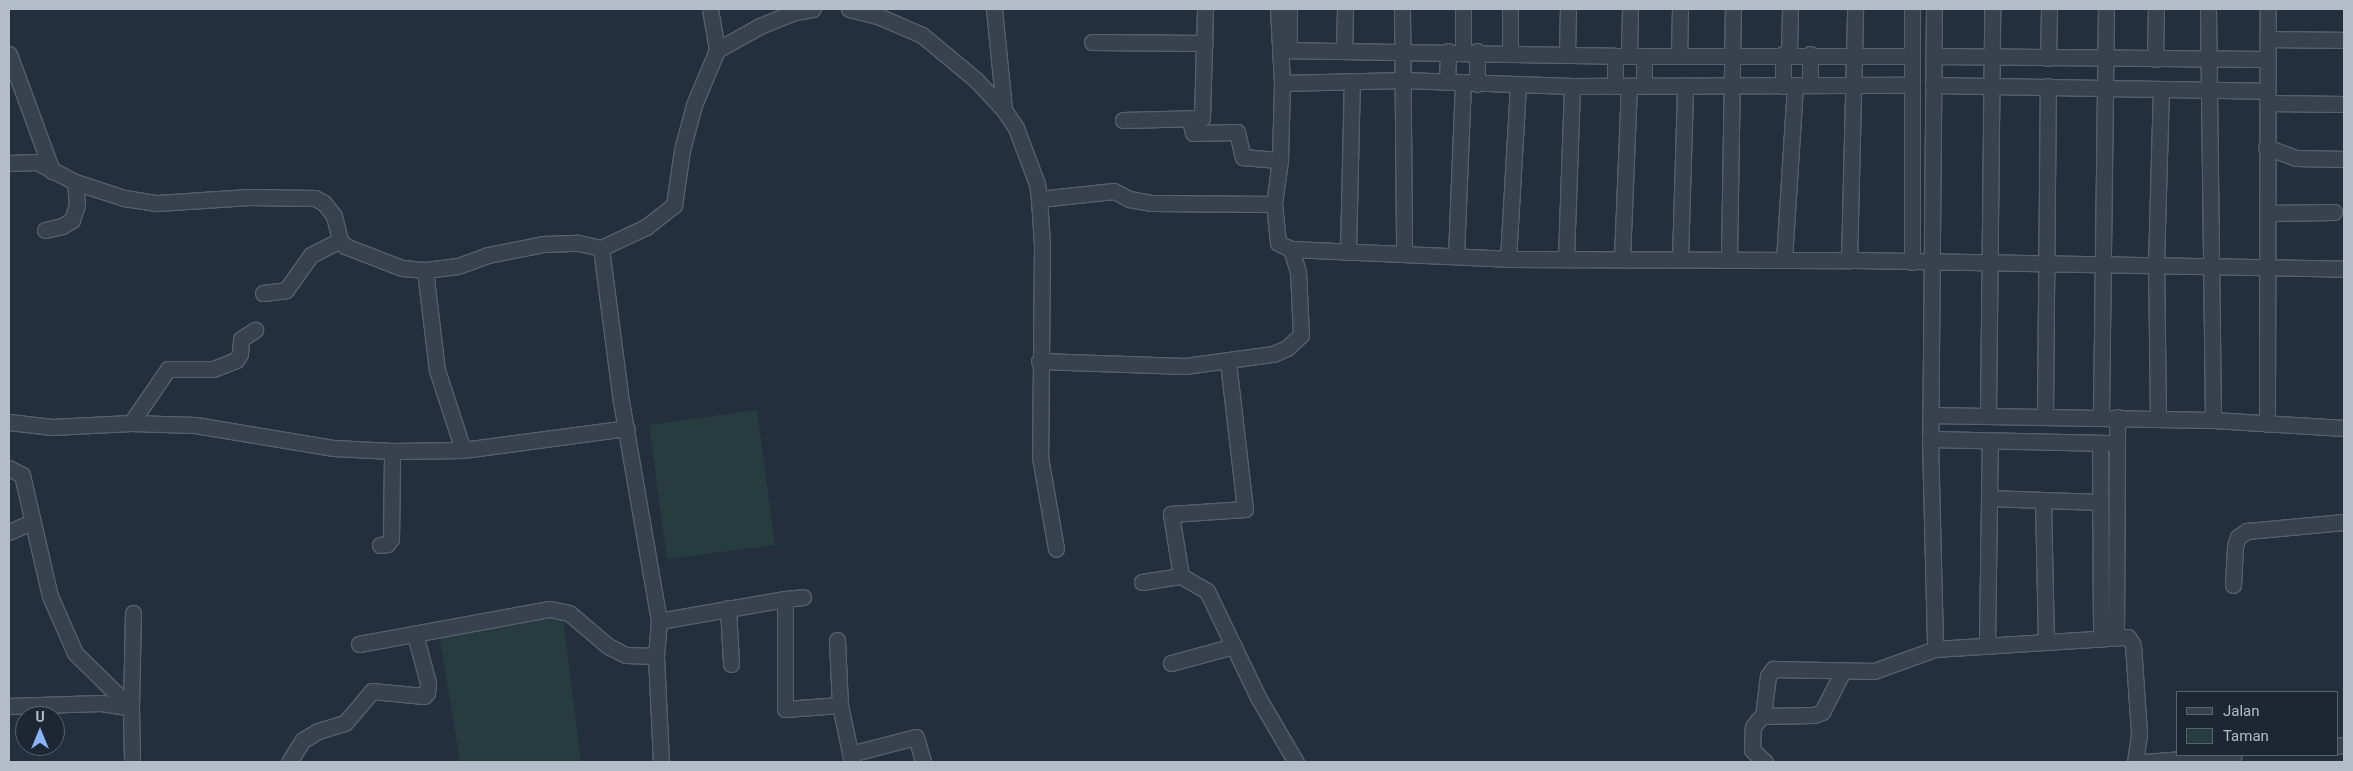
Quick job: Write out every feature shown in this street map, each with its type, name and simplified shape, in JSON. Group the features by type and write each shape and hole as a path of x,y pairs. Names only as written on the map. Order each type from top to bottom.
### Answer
{"street":[{"path":"9,163 37,162 75,182 124,198 157,203 249,197 315,198 324,203 334,216 340,240 345,246 381,261 425,270 458,266 488,254 543,244 578,243 601,248 646,227 674,205 684,141 694,105 717,50 710,9"},
{"path":"717,50 760,26 795,12 813,9"},
{"path":"849,9 878,16 922,35 976,80 1004,110 1016,128 1037,184 1039,199 1042,244 1039,361 1040,457 1056,549"},
{"path":"994,9 1004,110"},
{"path":"1123,120 1190,120 1202,118 1205,112 1205,9"},
{"path":"1278,9 1284,50"},
{"path":"1289,9 1282,83 1280,160 1274,204 1278,243 1291,249 1508,259 1849,260 1989,262 2048,265 2156,265 2211,269 2269,267 2344,269"},
{"path":"1344,51 1346,9"},
{"path":"1402,9 1404,253"},
{"path":"1456,256 1470,84 1463,51 1463,9"},
{"path":"1510,9 1510,54"},
{"path":"1567,55 1568,9"},
{"path":"1622,259 1630,9"},
{"path":"1680,9 1680,56"},
{"path":"1729,259 1733,9"},
{"path":"1790,9 1786,54 1796,85"},
{"path":"1849,260 1855,9"},
{"path":"1912,9 1912,262"},
{"path":"1934,9 1930,438 1935,649"},
{"path":"1988,415 1992,9"},
{"path":"2048,58 2049,9"},
{"path":"2101,416 2106,9"},
{"path":"2155,59 2156,9"},
{"path":"2208,9 2213,420"},
{"path":"2267,424 2269,267 2266,147 2268,9"},
{"path":"2267,39 2344,40"},
{"path":"1092,42 1205,43"},
{"path":"1284,50 1463,51 1510,54 1629,56 1786,54 1912,56"},
{"path":"1446,82 1463,51"},
{"path":"9,54 52,170"},
{"path":"1784,260 1796,85 1810,54"},
{"path":"1629,56 1629,86"},
{"path":"1933,56 2208,60 2267,59"},
{"path":"1348,252 1352,80"},
{"path":"1282,83 1403,80 1518,86 1912,85"},
{"path":"1933,85 2161,89 2208,88 2267,97 2344,104"},
{"path":"1508,259 1518,86"},
{"path":"1566,258 1572,86"},
{"path":"1680,259 1685,86"},
{"path":"2045,416 2048,265 2048,86"},
{"path":"2158,418 2156,265 2161,89"},
{"path":"1190,120 1193,133 1237,132 1242,157 1280,160"},
{"path":"2266,147 2296,158 2344,159"},
{"path":"45,230 62,226 72,220 77,205 75,182"},
{"path":"1039,199 1114,191 1129,199 1151,203 1274,204"},
{"path":"2268,213 2334,212"},
{"path":"263,293 286,290 311,255 340,240"},
{"path":"601,248 627,428 659,621 656,656 661,762"},
{"path":"1039,361 1185,366 1273,354 1299,340 1298,272 1291,249"},
{"path":"425,270 437,370 463,450"},
{"path":"131,423 168,369 213,369 236,360 240,354 241,339 255,330"},
{"path":"1181,576 1171,514 1245,509 1228,361"},
{"path":"1930,415 2101,416 2213,420 2344,428"},
{"path":"2109,639 2117,417"},
{"path":"9,422 52,427 131,423 196,425 334,448 392,451 463,450 627,428"},
{"path":"1930,438 2116,444"},
{"path":"1987,644 1990,441"},
{"path":"2100,443 2100,502 2109,639"},
{"path":"380,545 387,544 391,539 392,451"},
{"path":"9,468 22,475 31,522 50,596 75,653 131,708"},
{"path":"1989,498 2100,502"},
{"path":"2043,500 2046,640"},
{"path":"9,532 31,522"},
{"path":"2233,585 2235,546 2238,537 2247,531 2344,522"},
{"path":"1142,582 1181,576 1207,590 1234,646 1296,762"},
{"path":"659,621 728,608 804,597"},
{"path":"785,599 785,709 840,705"},
{"path":"728,608 731,664"},
{"path":"359,644 550,609 569,613 608,646 626,655 656,656"},
{"path":"132,762 133,613"},
{"path":"289,762 303,740 318,731 345,723 372,691 424,696 428,683 415,634"},
{"path":"1765,762 1752,750 1753,727 1763,716 1768,676 1773,669 1874,671 1935,649 2046,640 2109,639 2133,640 2139,734 2135,762"},
{"path":"837,640 840,705 851,758 916,737 923,762"},
{"path":"1171,663 1234,646"},
{"path":"1763,716 1814,715 1822,712 1843,671"},
{"path":"9,706 101,703 131,708"},
{"path":"2146,762 2221,756"}],"green space":[{"path":"757,410 775,545 667,559 649,425"},
{"path":"563,617 581,762 460,762 439,634"}]}
